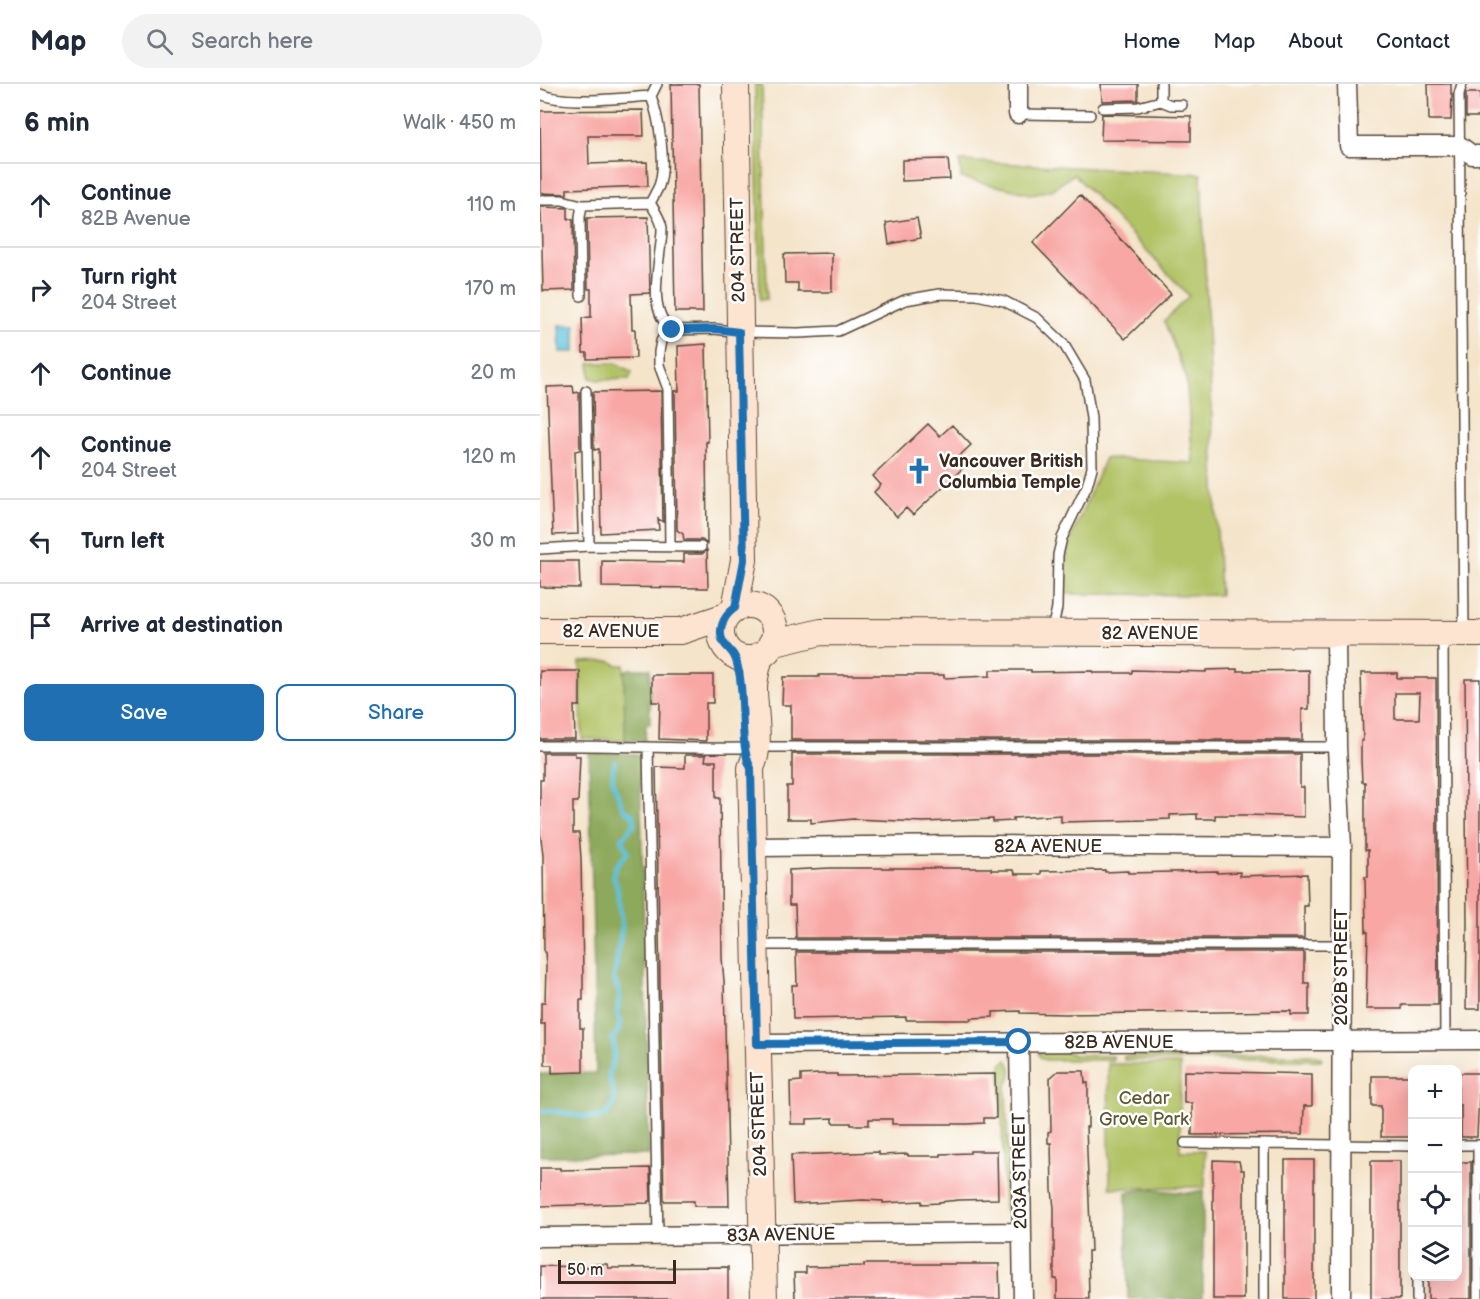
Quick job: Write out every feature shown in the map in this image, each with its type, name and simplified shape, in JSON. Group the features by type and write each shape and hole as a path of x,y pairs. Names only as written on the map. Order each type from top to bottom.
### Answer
{"street":[{"name":"204 STREET","path":"736,84 739,332 747,612"},
{"path":"1018,84 1018,114"},
{"path":"1347,84 1348,146 1460,146 1472,155 1480,155"},
{"path":"747,612 775,633 766,650 745,658 728,648 721,634 722,625 747,612"},
{"name":"82 AVENUE","path":"540,631 681,631 747,612 821,632 1462,634"},
{"name":"82 AVENUE","path":"681,631 728,648"},
{"name":"82 AVENUE","path":"766,650 821,632"},
{"name":"202B STREET","path":"1336,634 1337,747 1342,847 1341,1299"},
{"name":"204 STREET","path":"728,648 739,669 751,755"},
{"name":"204 STREET","path":"764,1299 751,755 754,687 766,650"},
{"name":"82A AVENUE","path":"754,847 975,845 1342,847"},
{"name":"82B AVENUE","path":"757,1044 1480,1040"},
{"name":"203A STREET","path":"1019,1042 1023,1299"},
{"name":"83A AVENUE","path":"540,1237 1021,1232"}],"lane":[{"path":"650,203 659,185 661,165 660,126 651,96 657,84"},
{"path":"1161,84 1161,101"},
{"path":"1445,1041 1462,634 1460,94 1462,84"},
{"path":"540,94 549,98 573,99 651,96"},
{"path":"1103,108 1138,107 1161,101 1171,105 1182,105"},
{"path":"1018,114 1090,115"},
{"path":"540,200 562,200 582,205 650,203"},
{"path":"650,203 657,213 662,228 657,306 667,326 672,330"},
{"path":"582,205 580,217 582,296"},
{"path":"670,546 668,389 659,365 661,341 665,335 672,330 715,329 739,332 798,333 838,331 905,300 940,294 977,295 1004,301 1037,318 1063,343 1085,380 1091,418 1092,468 1087,486 1062,538 1058,555 1057,608 1052,633"},
{"path":"586,391 589,546"},
{"path":"540,549 589,546 701,547"},
{"path":"540,746 600,745 751,755 1337,747"},
{"path":"648,748 658,1236"},
{"path":"756,945 1341,945"},
{"path":"1185,1143 1408,1146"},
{"path":"1264,1144 1264,1299"},
{"path":"1462,1145 1479,1145 1479,1299"},
{"path":"1417,1281 1417,1299"}],"green space":[{"path":"755,84 762,84 767,299 760,300"},
{"path":"960,161 1201,174 1220,595 1065,594 1067,547 1105,458 1193,463 1186,377 1164,321 1189,296 1074,174 1052,190 1031,194 961,178"},
{"path":"590,363 616,363 632,372 629,379 598,380 590,378"},
{"path":"611,661 617,665 624,665 625,740 582,739 580,662"},
{"path":"629,669 650,669 650,724 646,724 645,741 625,740 624,672"},
{"path":"589,753 635,754 640,760 649,1155 540,1156 540,1074 596,1073"},
{"path":"1041,1051 1113,1056 1113,1060 1045,1060 1038,1053"},
{"path":"1314,1055 1322,1058 1321,1060 1124,1060 1124,1056"},
{"path":"1007,1060 1011,1070 1006,1087 1009,1188 1014,1201 1010,1214 1004,1209 1001,1064"},
{"name":"Cedar Grove Park","path":"1108,1064 1180,1064 1180,1151 1205,1151 1205,1187 1110,1188"},
{"path":"1145,1189 1189,1193 1203,1190 1203,1299 1128,1299 1126,1192"}],"water":[{"path":"559,325 575,325 575,352 560,352"}],"building":[{"path":"671,84 699,84 703,312 675,312"},
{"path":"1101,84 1138,84 1138,100 1102,101"},
{"path":"1428,84 1451,84 1451,120 1429,120"},
{"path":"1466,93 1480,93 1480,117 1466,117"},
{"path":"643,110 644,136 588,136 589,164 647,162 648,186 567,189 567,194 541,193 540,111"},
{"path":"1102,114 1191,116 1191,141 1101,140"},
{"path":"948,159 950,179 902,181 902,160"},
{"path":"1080,195 1171,294 1125,339 1033,243"},
{"path":"541,207 568,208 568,219 573,219 574,290 543,291"},
{"path":"648,217 650,293 631,294 636,358 587,359 587,353 583,353 582,318 591,317 591,289 588,289 587,218"},
{"path":"917,218 921,238 889,244 886,223"},
{"path":"832,253 832,292 798,292 798,283 785,283 784,254"},
{"path":"706,344 707,544 702,540 684,540 683,534 677,530 675,391 679,391 678,346"},
{"path":"573,386 574,393 579,392 580,450 575,451 578,534 553,535 547,387"},
{"path":"661,391 663,522 658,519 659,530 601,533 599,449 594,450 593,392"},
{"name":"Vancouver British Columbia Temple","path":"928,424 940,436 952,425 971,445 957,458 965,466 913,515 906,508 897,517 874,492 881,485 873,476"},
{"path":"707,550 708,588 602,587 602,561 684,562 684,554 702,554"},
{"path":"540,561 579,561 580,588 540,587"},
{"path":"1237,669 1237,671 1309,670 1309,709 1302,709 1302,740 791,740 791,705 782,705 783,677 944,675 944,678 990,676 990,670 1132,673 1132,670 1206,672 1206,670"},
{"path":"540,671 580,671 580,706 574,706 575,739 540,739"},
{"path":"1361,673 1397,673 1397,678 1436,678 1438,1005 1402,1005 1402,1009 1366,1009 1368,932 1366,932 1365,877 1368,877 1368,850 1365,850 1365,782 1362,782 1361,760 1361,741 1363,741","holes":["1395,693 1420,693 1419,719 1395,719"]},
{"path":"652,675 713,675 713,703 706,703 706,741 659,739 660,702 652,702"},
{"path":"1465,679 1480,679 1480,1009 1466,1009"},
{"path":"543,753 575,753 575,756 580,756 578,802 573,802 573,833 579,833 581,858 583,1000 580,1000 580,1028 583,1028 583,1072 552,1073 552,1065 545,1065 545,1024 541,1024 541,1003 545,1003 546,966 543,855 540,831 540,780 543,780"},
{"path":"792,754 1300,754 1300,787 1304,787 1304,817 1215,815 1215,819 1197,819 1197,814 1170,815 1170,819 1061,822 1061,815 1013,818 1013,821 993,822 993,819 924,822 853,819 811,823 811,819 787,819 787,786 792,786"},
{"path":"685,755 706,755 705,761 716,761 716,798 720,798 729,1206 694,1206 694,1201 664,1201 656,767 685,768"},
{"path":"991,868 991,870 1014,870 1015,874 1041,874 1041,871 1105,870 1105,872 1128,871 1128,873 1240,872 1240,876 1307,874 1308,906 1304,906 1304,938 796,938 795,905 789,905 789,870"},
{"path":"796,952 1304,952 1304,983 1309,983 1309,1015 1291,1015 1291,1011 1065,1014 1020,1013 1020,1011 993,1012 993,1017 971,1018 971,1020 906,1020 906,1017 793,1019 792,985 797,985"},
{"path":"1058,1071 1084,1071 1085,1083 1088,1083 1088,1127 1086,1127 1091,1251 1088,1251 1089,1299 1057,1299 1057,1279 1054,1279 1054,1208 1051,1143 1048,1143 1048,1132 1051,1131 1050,1078"},
{"path":"1184,1071 1312,1074 1312,1106 1304,1106 1303,1134 1192,1135 1192,1103 1184,1103"},
{"path":"1462,1073 1480,1073 1477,1137 1462,1137"},
{"path":"837,1074 837,1076 995,1074 996,1118 984,1118 984,1123 967,1124 892,1124 892,1119 869,1119 869,1125 851,1125 851,1123 833,1123 833,1118 807,1119 807,1124 791,1124 790,1082 801,1081 801,1075"},
{"path":"1372,1076 1408,1076 1408,1137 1381,1137 1381,1106 1372,1106"},
{"path":"970,1151 997,1151 998,1199 922,1204 922,1201 883,1203 883,1201 863,1200 793,1204 791,1155 879,1152 879,1155 941,1156 941,1154 970,1153"},
{"path":"1213,1160 1239,1161 1241,1170 1244,1170 1244,1299 1213,1299"},
{"path":"1285,1160 1314,1160 1314,1299 1285,1299"},
{"path":"1371,1161 1400,1161 1400,1299 1371,1299"},
{"path":"1462,1162 1471,1162 1471,1299 1428,1299 1428,1281 1462,1281"},
{"path":"540,1168 560,1168 560,1170 650,1168 651,1201 648,1203 540,1206"},
{"path":"593,1264 607,1264 608,1268 728,1267 728,1299 540,1299 540,1266 593,1267"},
{"path":"864,1264 999,1264 1000,1299 795,1299 794,1273 806,1273 806,1267 864,1266"}],"waterway":[{"path":"540,1111 584,1117 600,1116 612,1107 614,1098 609,1071 614,1055 613,1038 620,1022 617,1014 620,995 614,979 622,926 617,887 613,875 616,866 628,852 622,839 635,823 633,815 623,809 614,787 615,762"}],"place":[{"name":"Vancouver British Columbia Temple","path":"919,471"}],"route":[{"path":"672,330 715,329 739,332 744,560 735,608 726,616 721,634 723,643 733,654 739,669 746,758 751,768 757,1044 1019,1042"}]}
